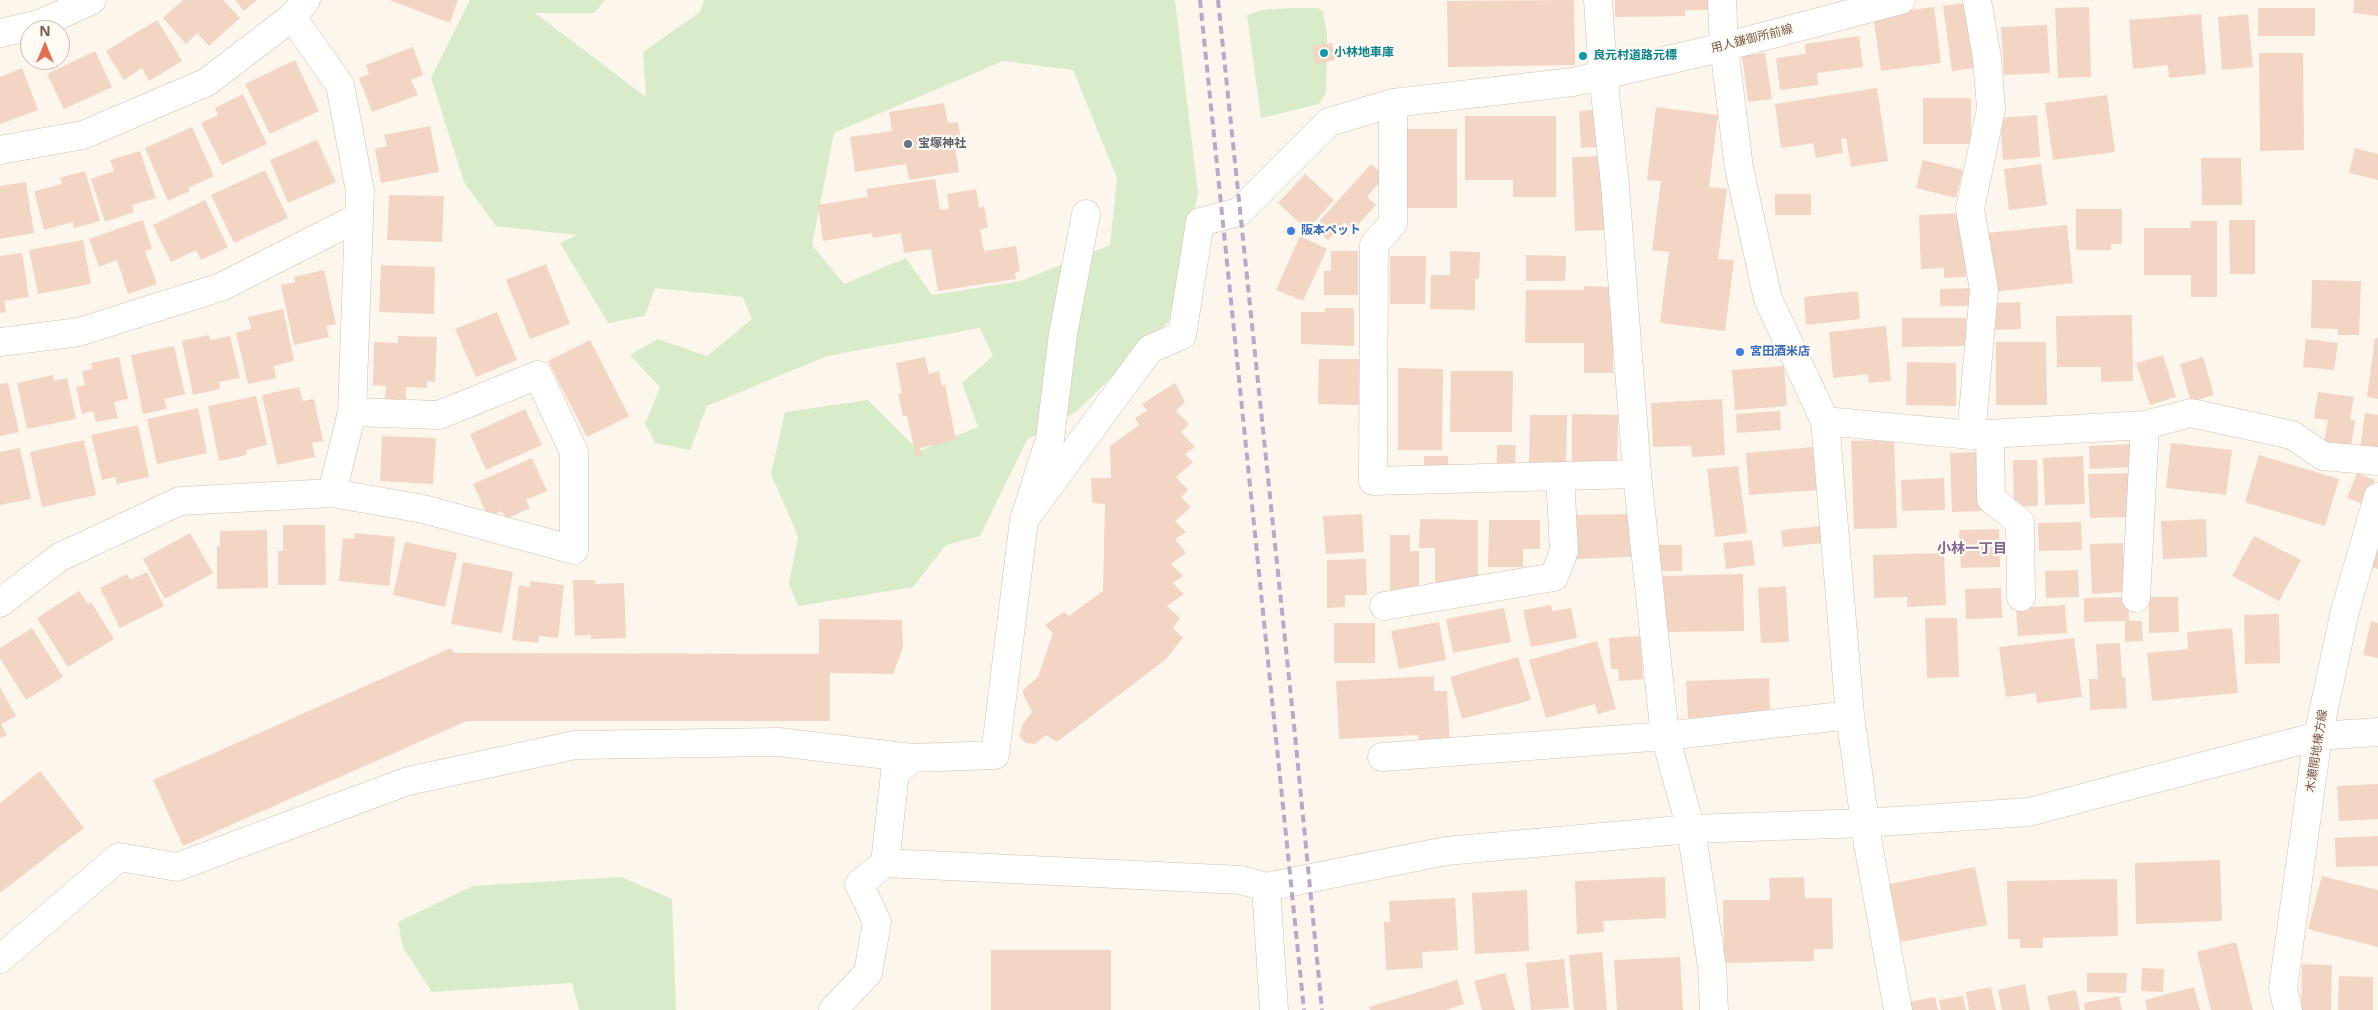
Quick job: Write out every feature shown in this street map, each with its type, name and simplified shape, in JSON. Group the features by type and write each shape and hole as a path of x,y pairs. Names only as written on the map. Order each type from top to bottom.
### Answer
{"street":[{"path":"0,33 40,24 92,0"},
{"path":"1598,0 1603,75 1615,185 1637,474 1664,736 1691,829 1712,966 1714,1010"},
{"path":"1722,0 1724,47 1739,168 1768,299 1825,420 1850,715 1864,823 1898,1010"},
{"name":"用人鎌御所前線","path":"1024,520 1150,349 1182,335 1200,222 1239,212 1329,122 1393,103 1573,82 1724,47 1901,0"},
{"path":"1977,0 1987,58 1991,109 1970,209 1984,290 1981,435 1991,500 2020,522 2021,597"},
{"path":"0,150 83,135 207,82 299,8 340,85 360,191 352,412 332,493"},
{"path":"1393,103 1393,223 1374,245 1373,481 1637,474"},
{"path":"0,959 119,858 177,867 408,781 576,745 778,742 903,766 995,754 1024,520 1050,439 1063,334 1086,214"},
{"path":"0,342 79,332 221,287 359,217"},
{"path":"0,603 60,557 180,501 332,493 424,509 574,550 574,452 538,375 439,415 352,412"},
{"path":"1825,420 1981,435 2145,425 2192,413 2292,435 2323,456 2378,461"},
{"path":"2136,598 2145,425"},
{"path":"1384,606 1554,577 1564,551 1560,476"},
{"name":"木瀬開地棟方線","path":"2288,1010 2283,988 2318,736 2345,611 2378,497"},
{"path":"1382,757 1664,736 1850,715"},
{"path":"886,854 1241,880 1266,887 1446,851 1691,829 1864,823 2029,812 2318,736 2378,732"},
{"path":"832,1010 868,973 877,922 859,884 886,854 903,766"},
{"path":"1266,887 1274,1010"}],"green space":[{"path":"470,0 605,0 594,13 535,13 646,97 643,52 700,12 704,0 1175,0 1198,194 1169,321 1077,411 1027,440 980,536 946,545 913,587 798,606 789,584 798,536 771,474 785,412 868,400 919,451 978,427 962,383 993,356 980,328 827,356 707,406 690,450 655,443 645,424 660,387 630,355 658,339 707,356 752,319 743,297 655,288 645,316 608,323 560,243 577,235 496,226 464,182 431,78","holes":["1003,61 1073,70 1117,178 1110,245 1021,281 932,295 906,258 844,284 812,245 834,133"]},
{"path":"1318,8 1323,12 1327,33 1326,93 1319,104 1261,118 1247,15 1262,10"},
{"path":"621,877 672,899 676,1010 579,1010 572,983 432,992 403,948 398,922 473,886"}],"building":[{"path":"183,0 223,0 240,18 209,46 197,33 186,44 163,18"},
{"path":"235,0 257,0 244,11"},
{"path":"389,0 458,0 450,23"},
{"path":"1574,0 1575,65 1448,67 1447,1"},
{"path":"1615,0 1711,0 1711,10 1685,10 1685,16 1615,17"},
{"path":"2354,0 2378,0 2378,16 2353,13"},
{"path":"1968,3 1976,68 1952,71 1943,6"},
{"path":"1934,7 1941,63 1881,71 1873,15"},
{"path":"2089,7 2091,77 2058,78 2055,8"},
{"path":"2258,8 2315,8 2315,36 2258,36"},
{"path":"2201,14 2206,74 2169,78 2168,65 2133,69 2129,20"},
{"path":"2248,14 2253,67 2222,70 2218,17"},
{"path":"157,20 182,61 149,81 142,68 124,80 106,51"},
{"path":"2047,25 2050,73 2004,75 2001,27"},
{"path":"1859,36 1863,67 1817,73 1818,85 1780,90 1776,58 1806,54 1805,44"},
{"name":"小林地車庫","path":"1332,43 1335,60 1316,64 1312,46"},
{"path":"413,47 423,75 411,80 418,95 372,112 359,78 369,74 366,65"},
{"path":"95,51 112,87 64,109 47,74 55,70 70,70 70,63"},
{"path":"1765,53 1772,99 1748,102 1742,56"},
{"path":"2259,53 2303,53 2304,150 2260,151"},
{"path":"295,60 319,111 270,134 245,84"},
{"path":"20,69 23,70 38,110 0,124 0,77"},
{"path":"1877,88 1888,161 1851,167 1846,138 1841,139 1843,153 1816,158 1813,143 1781,148 1775,104"},
{"path":"243,94 267,144 222,165 201,123 218,115 215,108"},
{"path":"2107,95 2115,152 2053,160 2045,103"},
{"path":"1923,98 1971,98 1971,144 1923,144"},
{"path":"944,103 948,123 958,122 962,147 955,147 959,172 909,180 906,164 855,172 850,137 892,131 889,112"},
{"path":"1656,107 1718,115 1709,187 1727,189 1718,259 1734,260 1725,331 1660,323 1669,252 1652,250 1661,181 1647,180"},
{"path":"1603,109 1604,147 1581,148 1579,111"},
{"path":"2037,115 2040,157 2003,160 2000,118"},
{"path":"1465,116 1556,116 1556,197 1513,197 1513,180 1465,180"},
{"path":"430,126 439,172 381,183 375,149 387,146 384,135"},
{"path":"192,127 214,176 188,188 190,191 168,201 145,148"},
{"path":"1407,129 1457,129 1457,208 1407,208"},
{"path":"317,140 336,182 288,203 270,160"},
{"path":"2355,148 2378,154 2378,180 2349,173"},
{"path":"140,151 156,198 132,205 134,212 105,222 91,179 114,171 110,160"},
{"path":"1606,156 1609,230 1575,231 1572,157"},
{"path":"2201,158 2241,158 2242,205 2202,205"},
{"path":"1923,160 1963,170 1956,198 1916,188"},
{"path":"1371,164 1385,176 1367,197 1376,205 1353,230 1344,222 1328,240 1313,228"},
{"path":"2041,164 2047,205 2009,210 2004,169"},
{"path":"265,170 288,218 234,243 211,195"},
{"path":"85,171 100,221 74,228 73,222 44,230 34,191 62,184 60,178"},
{"path":"1305,174 1334,200 1307,230 1278,203"},
{"path":"935,179 940,210 949,209 947,194 976,189 979,208 984,206 988,228 980,229 984,251 1016,246 1020,271 1015,273 1016,279 938,291 931,249 904,253 901,233 873,238 872,233 823,241 818,205 868,197 866,189"},
{"path":"26,182 34,233 0,239 0,186"},
{"path":"1775,194 1811,194 1811,215 1775,215"},
{"path":"389,195 444,196 442,242 387,240"},
{"path":"205,200 228,247 201,260 196,250 171,262 153,225"},
{"path":"2076,209 2122,209 2122,244 2111,244 2111,250 2076,250"},
{"path":"1963,213 1966,277 1944,278 1944,268 1921,269 1919,215"},
{"path":"143,220 152,249 145,251 157,284 128,294 117,260 99,267 89,239"},
{"path":"2229,220 2255,220 2255,274 2230,274"},
{"path":"2191,221 2217,221 2217,297 2191,297 2191,275 2144,275 2144,228 2191,228"},
{"path":"2067,225 2073,283 1993,292 1986,233"},
{"path":"1300,236 1327,249 1303,301 1276,290"},
{"path":"83,240 91,284 38,294 29,250"},
{"path":"1331,251 1358,251 1358,295 1324,295 1324,271 1331,271"},
{"path":"1450,251 1480,252 1479,279 1475,279 1475,310 1430,309 1431,275 1450,275"},
{"path":"22,253 29,297 4,301 6,312 0,313 0,256"},
{"path":"1526,255 1566,256 1565,281 1526,281"},
{"path":"1390,256 1426,256 1425,304 1390,304"},
{"path":"546,264 570,324 530,339 506,280"},
{"path":"381,265 435,267 434,314 379,312"},
{"path":"324,270 336,324 326,326 329,337 294,345 281,285 295,282 294,277"},
{"path":"2312,280 2361,281 2359,335 2338,335 2338,329 2311,328"},
{"path":"1584,286 1613,287 1613,373 1584,373 1584,343 1525,343 1526,290 1584,290"},
{"path":"1969,288 1970,306 1940,306 1940,289"},
{"path":"1858,291 1860,319 1806,325 1804,297"},
{"path":"2020,302 2021,329 1990,330 1990,303"},
{"path":"1325,308 1354,308 1354,346 1301,344 1301,312 1325,312"},
{"path":"283,309 294,361 274,366 276,378 248,384 236,333 251,329 248,317"},
{"path":"497,312 517,360 476,377 455,329"},
{"path":"2132,315 2133,381 2101,382 2101,367 2057,367 2056,316"},
{"path":"1902,318 1966,318 1967,346 1902,347"},
{"path":"1886,326 1891,381 1869,383 1868,374 1833,378 1829,332"},
{"path":"209,335 210,340 230,336 240,378 219,382 220,389 193,395 182,341"},
{"path":"398,336 437,337 435,382 427,381 427,388 406,387 406,399 385,399 386,386 373,385 374,342 398,343"},
{"path":"2375,338 2378,338 2378,399 2367,397"},
{"path":"2306,339 2338,343 2334,370 2303,367"},
{"path":"590,340 629,416 587,437 548,361"},
{"path":"1996,342 2046,342 2047,405 1996,405"},
{"path":"174,346 185,394 164,399 167,409 143,414 131,355"},
{"path":"2163,355 2176,397 2150,405 2136,363"},
{"path":"119,357 128,399 114,402 118,418 96,422 93,411 82,414 76,387 85,385 82,371 93,369 91,363"},
{"path":"925,357 929,374 939,371 942,386 945,385 956,440 920,448 922,456 916,457 907,416 903,416 898,394 902,393 896,363"},
{"path":"2203,357 2214,395 2191,402 2180,364"},
{"path":"1319,359 1359,359 1359,405 1318,404"},
{"path":"1907,362 1956,363 1956,406 1906,405"},
{"path":"1784,366 1787,406 1735,410 1732,370"},
{"path":"1398,368 1443,369 1442,450 1398,450"},
{"path":"1451,371 1513,371 1512,432 1450,432"},
{"path":"53,375 54,381 67,378 76,419 27,429 17,383"},
{"path":"8,383 19,432 0,436 0,384"},
{"path":"1175,383 1185,402 1176,411 1189,424 1181,432 1195,447 1185,454 1193,462 1176,477 1188,490 1181,497 1191,507 1175,521 1186,532 1175,539 1186,553 1171,564 1183,576 1173,583 1184,594 1167,606 1180,618 1173,628 1183,638 1165,660 1057,742 1046,735 1035,744 1026,743 1019,736 1023,724 1032,712 1022,691 1038,677 1053,633 1045,625 1064,612 1069,616 1103,591 1105,504 1092,503 1091,478 1111,478 1110,446 1139,425 1135,418 1147,411 1142,404"},
{"path":"299,387 303,401 314,399 323,441 312,443 315,457 277,465 262,395"},
{"path":"2318,392 2354,397 2350,419 2355,421 2351,447 2324,442 2328,420 2314,418"},
{"path":"256,396 267,445 246,450 247,455 219,461 208,406"},
{"path":"1722,399 1725,455 1692,457 1691,446 1653,447 1651,403"},
{"path":"198,408 207,453 157,464 147,419"},
{"path":"525,409 542,445 486,470 470,434"},
{"path":"1780,411 1781,430 1737,433 1736,414"},
{"path":"2365,413 2378,415 2378,450 2360,448"},
{"path":"1572,414 1618,415 1617,467 1572,467"},
{"path":"1530,415 1567,415 1566,467 1529,467"},
{"path":"138,425 149,477 117,484 115,477 102,480 91,435"},
{"path":"382,436 436,438 433,484 380,481"},
{"path":"84,440 96,495 42,507 30,452"},
{"path":"1894,440 1897,528 1854,529 1851,441"},
{"path":"2171,443 2232,450 2226,495 2166,488"},
{"path":"2134,444 2135,467 2090,469 2089,446"},
{"path":"1497,445 1516,445 1515,468 1497,468"},
{"path":"1814,447 1817,490 1749,495 1746,453"},
{"path":"20,448 31,499 0,505 0,452"},
{"path":"1981,452 1983,511 1952,512 1950,453"},
{"path":"2259,455 2339,479 2325,526 2245,502"},
{"path":"1424,456 1448,456 1448,471 1424,470"},
{"path":"2083,456 2085,504 2045,505 2043,458"},
{"path":"532,458 547,491 526,500 530,508 506,519 502,511 488,517 473,484"},
{"path":"2013,460 2037,460 2038,506 2014,507"},
{"path":"1738,466 1747,533 1715,537 1707,469"},
{"path":"2131,473 2133,517 2090,518 2088,474"},
{"path":"2357,473 2375,480 2365,505 2347,498"},
{"path":"1944,478 1945,510 1902,511 1901,480"},
{"path":"1362,514 1364,552 1326,554 1323,516"},
{"path":"1630,514 1631,557 1577,559 1575,515"},
{"path":"1420,519 1478,520 1478,583 1435,583 1435,548 1419,548"},
{"path":"2206,519 2207,557 2163,559 2161,521"},
{"path":"1489,520 1540,520 1540,549 1523,549 1523,567 1488,567"},
{"path":"2081,522 2082,550 2039,551 2038,523"},
{"path":"283,525 325,525 326,585 278,585 278,551 283,551"},
{"path":"1821,526 1824,543 1783,547 1781,530"},
{"path":"1999,529 2000,567 1961,568 1959,530"},
{"path":"267,530 268,588 217,589 217,546 220,546 220,531"},
{"path":"190,533 213,573 165,599 143,559"},
{"path":"355,533 395,537 389,586 339,581 343,538 354,539"},
{"path":"1390,535 1410,535 1410,551 1419,551 1419,591 1390,591"},
{"path":"2254,536 2301,560 2279,601 2232,576"},
{"path":"1752,540 1755,565 1726,569 1723,543"},
{"path":"405,542 457,553 445,607 393,595"},
{"path":"2123,543 2125,592 2092,594 2090,544"},
{"path":"1659,545 1682,545 1682,571 1659,571"},
{"path":"2374,549 2378,550 2378,569 2369,566"},
{"path":"1944,553 1946,605 1907,607 1907,597 1874,598 1873,555"},
{"path":"1366,559 1367,595 1345,595 1345,607 1327,608 1327,560"},
{"path":"463,562 513,572 502,633 451,624"},
{"path":"2078,570 2079,597 2046,598 2045,571"},
{"path":"147,572 164,606 120,628 100,588 127,574 130,580"},
{"path":"1743,574 1744,631 1664,632 1663,576"},
{"path":"573,580 595,580 595,584 624,583 626,638 591,639 591,635 575,636"},
{"path":"530,581 564,585 558,638 539,636 538,643 512,640 519,585 530,587"},
{"path":"1786,586 1789,642 1761,643 1758,588"},
{"path":"2001,588 2002,618 1966,619 1965,589"},
{"path":"79,591 88,604 91,602 114,639 68,667 37,618"},
{"path":"2128,597 2129,621 2142,621 2143,641 2125,642 2125,621 2084,622 2084,598"},
{"path":"2149,597 2178,597 2179,632 2149,633"},
{"path":"1551,605 1552,611 1571,608 1577,638 1531,647 1523,610"},
{"path":"2065,605 2067,633 2018,636 2016,608"},
{"path":"1504,608 1511,642 1453,653 1446,619"},
{"path":"2279,614 2280,663 2245,664 2244,615"},
{"path":"1925,618 1957,618 1959,677 1927,678"},
{"path":"819,619 902,620 903,647 893,674 830,673 830,721 467,721 183,846 153,780 451,648 454,653 819,654"},
{"path":"2371,621 2378,623 2378,658 2363,655"},
{"path":"1439,622 1446,660 1399,669 1391,631"},
{"path":"1334,623 1375,623 1375,663 1334,663"},
{"path":"32,628 63,677 26,700 0,658 0,648"},
{"path":"2232,628 2238,693 2152,701 2147,653 2188,649 2187,632"},
{"path":"1640,636 1643,679 1619,681 1618,669 1611,669 1609,638"},
{"path":"2074,638 2082,697 2037,703 2036,693 2006,697 1999,647"},
{"path":"1597,641 1616,709 1598,714 1595,704 1546,718 1529,660"},
{"path":"2120,643 2122,677 2125,677 2127,708 2090,710 2089,679 2098,679 2096,644"},
{"path":"1518,657 1531,700 1462,719 1450,677"},
{"path":"1434,676 1434,691 1447,691 1450,745 1418,746 1418,735 1339,739 1336,681"},
{"path":"1769,678 1770,714 1688,718 1686,681"},
{"path":"0,687 16,716 1,724 7,735 0,738"},
{"path":"40,771 84,828 0,893 0,803"},
{"path":"2378,784 2378,819 2339,821 2337,786"},
{"path":"2378,836 2378,866 2336,867 2335,838"},
{"path":"2220,860 2222,921 2136,924 2135,863"},
{"path":"1975,867 1987,925 1901,942 1889,884"},
{"path":"2322,876 2378,890 2378,947 2308,929"},
{"path":"1665,877 1666,918 1603,921 1604,932 1577,934 1575,881"},
{"path":"1804,877 1805,898 1832,898 1833,949 1814,949 1814,961 1724,963 1723,900 1770,900 1769,878"},
{"path":"2117,879 2118,936 2043,938 2043,948 2020,948 2020,939 2008,939 2007,881"},
{"path":"1527,890 1529,951 1475,954 1472,893"},
{"path":"1455,898 1458,950 1422,952 1423,968 1386,970 1384,922 1390,922 1389,901"},
{"path":"2236,942 2253,1010 2211,1010 2197,952"},
{"path":"991,950 1111,950 1111,1010 991,1010"},
{"path":"1602,952 1607,1010 1574,1010 1569,955"},
{"path":"1680,957 1683,1010 1617,1010 1614,960"},
{"path":"1564,959 1569,1008 1531,1010 1526,963"},
{"path":"2302,964 2332,965 2331,1010 2301,1010"},
{"path":"2142,968 2164,969 2163,992 2141,991"},
{"path":"1505,973 1515,1010 1482,1010 1474,981"},
{"path":"2087,973 2127,973 2126,993 2087,992"},
{"path":"2339,976 2373,977 2373,1010 2338,1010"},
{"path":"1457,980 1464,1004 1446,1010 1370,1010 1369,1007"},
{"path":"2025,984 2030,1010 2002,1010 1998,990"},
{"path":"1991,987 1996,1010 1969,1010 1966,992"},
{"path":"2194,987 2200,1010 2147,1010 2145,1000"},
{"path":"2076,990 2080,1010 2050,1010 2047,996"},
{"path":"1963,996 1966,1010 1941,1010 1939,1000"},
{"path":"2119,996 2122,1010 2085,1010 2084,1003"},
{"path":"1935,997 1938,1010 1909,1010 1908,1002"}],"railway":[{"path":"1200,0 1304,1010"},
{"path":"1218,0 1322,1010"}],"place":[{"name":"小林地車庫","path":"1324,53"},
{"name":"良元村道路元標","path":"1583,56"},
{"name":"宝塚神社","path":"908,144"},
{"name":"阪本ペット","path":"1291,231"},
{"name":"宮田酒米店","path":"1740,352"}],"district":[{"name":"小林一丁目","path":"1972,549"}]}
